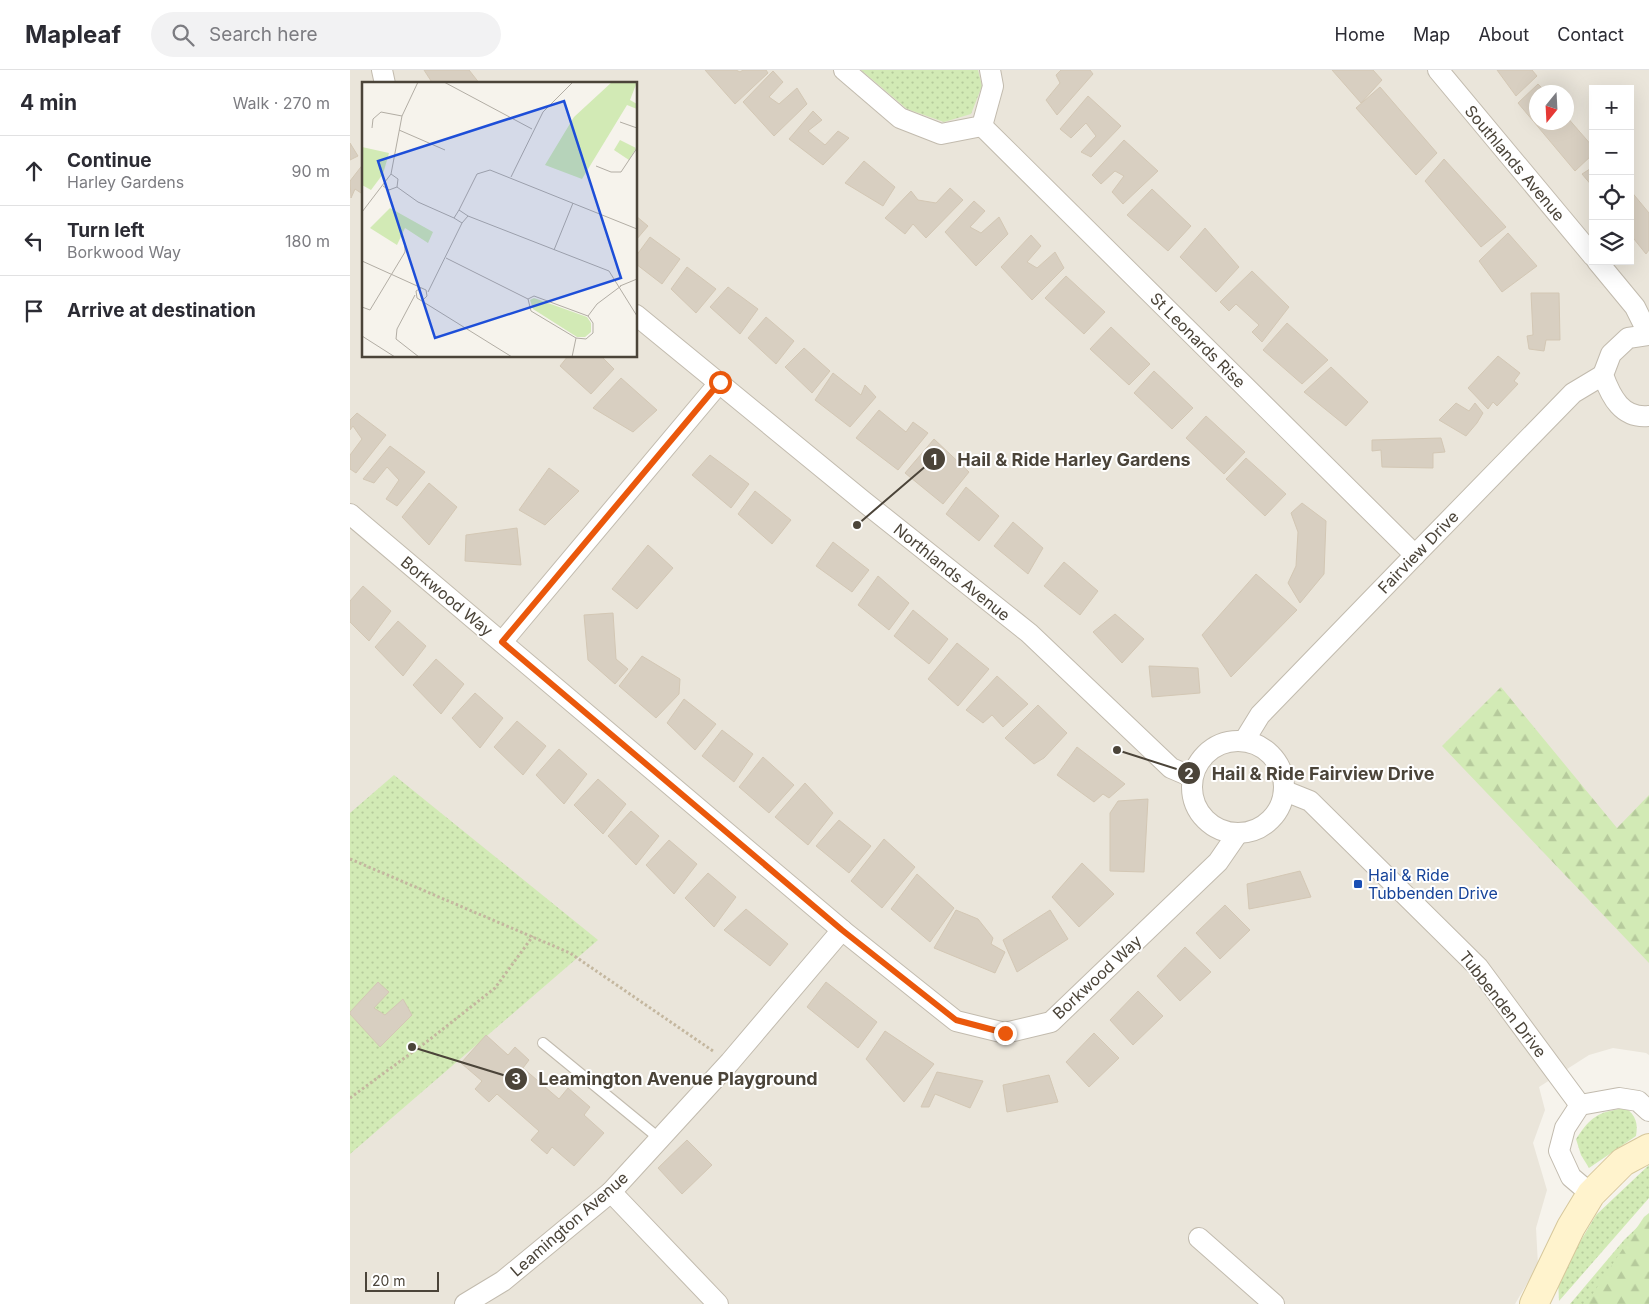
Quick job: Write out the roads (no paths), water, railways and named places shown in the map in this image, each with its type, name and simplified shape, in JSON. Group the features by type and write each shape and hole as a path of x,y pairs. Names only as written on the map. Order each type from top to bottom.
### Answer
{"street":[{"path":"844,70 900,118 941,134 982,126 993,86 990,70"},
{"name":"Southlands Avenue","path":"1438,70 1589,251"},
{"name":"St Leonards Rise","path":"982,126 1415,554"},
{"path":"1600,265 1634,307 1649,335 1628,338 1611,354 1603,375 1610,395 1623,410 1646,422"},
{"name":"Northlands Avenue","path":"638,317 863,501 1029,633 1171,768 1192,777"},
{"name":"Fairview Drive","path":"1244,741 1260,715 1415,554 1573,394 1603,375"},
{"path":"502,642 720,382"},
{"name":"Borkwood Way","path":"350,514 842,930 956,1020 1005,1033 1051,1022 1218,862 1238,833"},
{"path":"1244,741 1260,745 1272,755 1282,769 1285,791 1281,806 1272,820 1258,829 1238,833 1222,830 1208,822 1198,810 1192,790 1192,777 1201,760 1212,748 1228,742 1244,741"},
{"name":"Tubbenden Drive","path":"1285,791 1310,801 1478,967 1580,1105"},
{"name":"Leamington Avenue","path":"465,1304 503,1280 611,1192 730,1062 842,930"},
{"path":"1591,1194 1571,1177 1559,1151 1565,1128 1580,1105 1618,1098 1638,1101 1649,1111"},
{"path":"1534,1304 1571,1227 1591,1194 1623,1162 1649,1148"},
{"path":"611,1192 718,1304"},
{"path":"1199,1238 1274,1304"}],"lane":[{"path":"543,1043 660,1139"}],"place":[{"name":"Hail & Ride Harley Gardens","path":"857,525"},
{"name":"Hail & Ride Fairview Drive","path":"1117,750"},
{"name":"Hail & Ride Tubbenden Drive","path":"1358,884"},
{"name":"Leamington Avenue Playground","path":"412,1047"}]}
